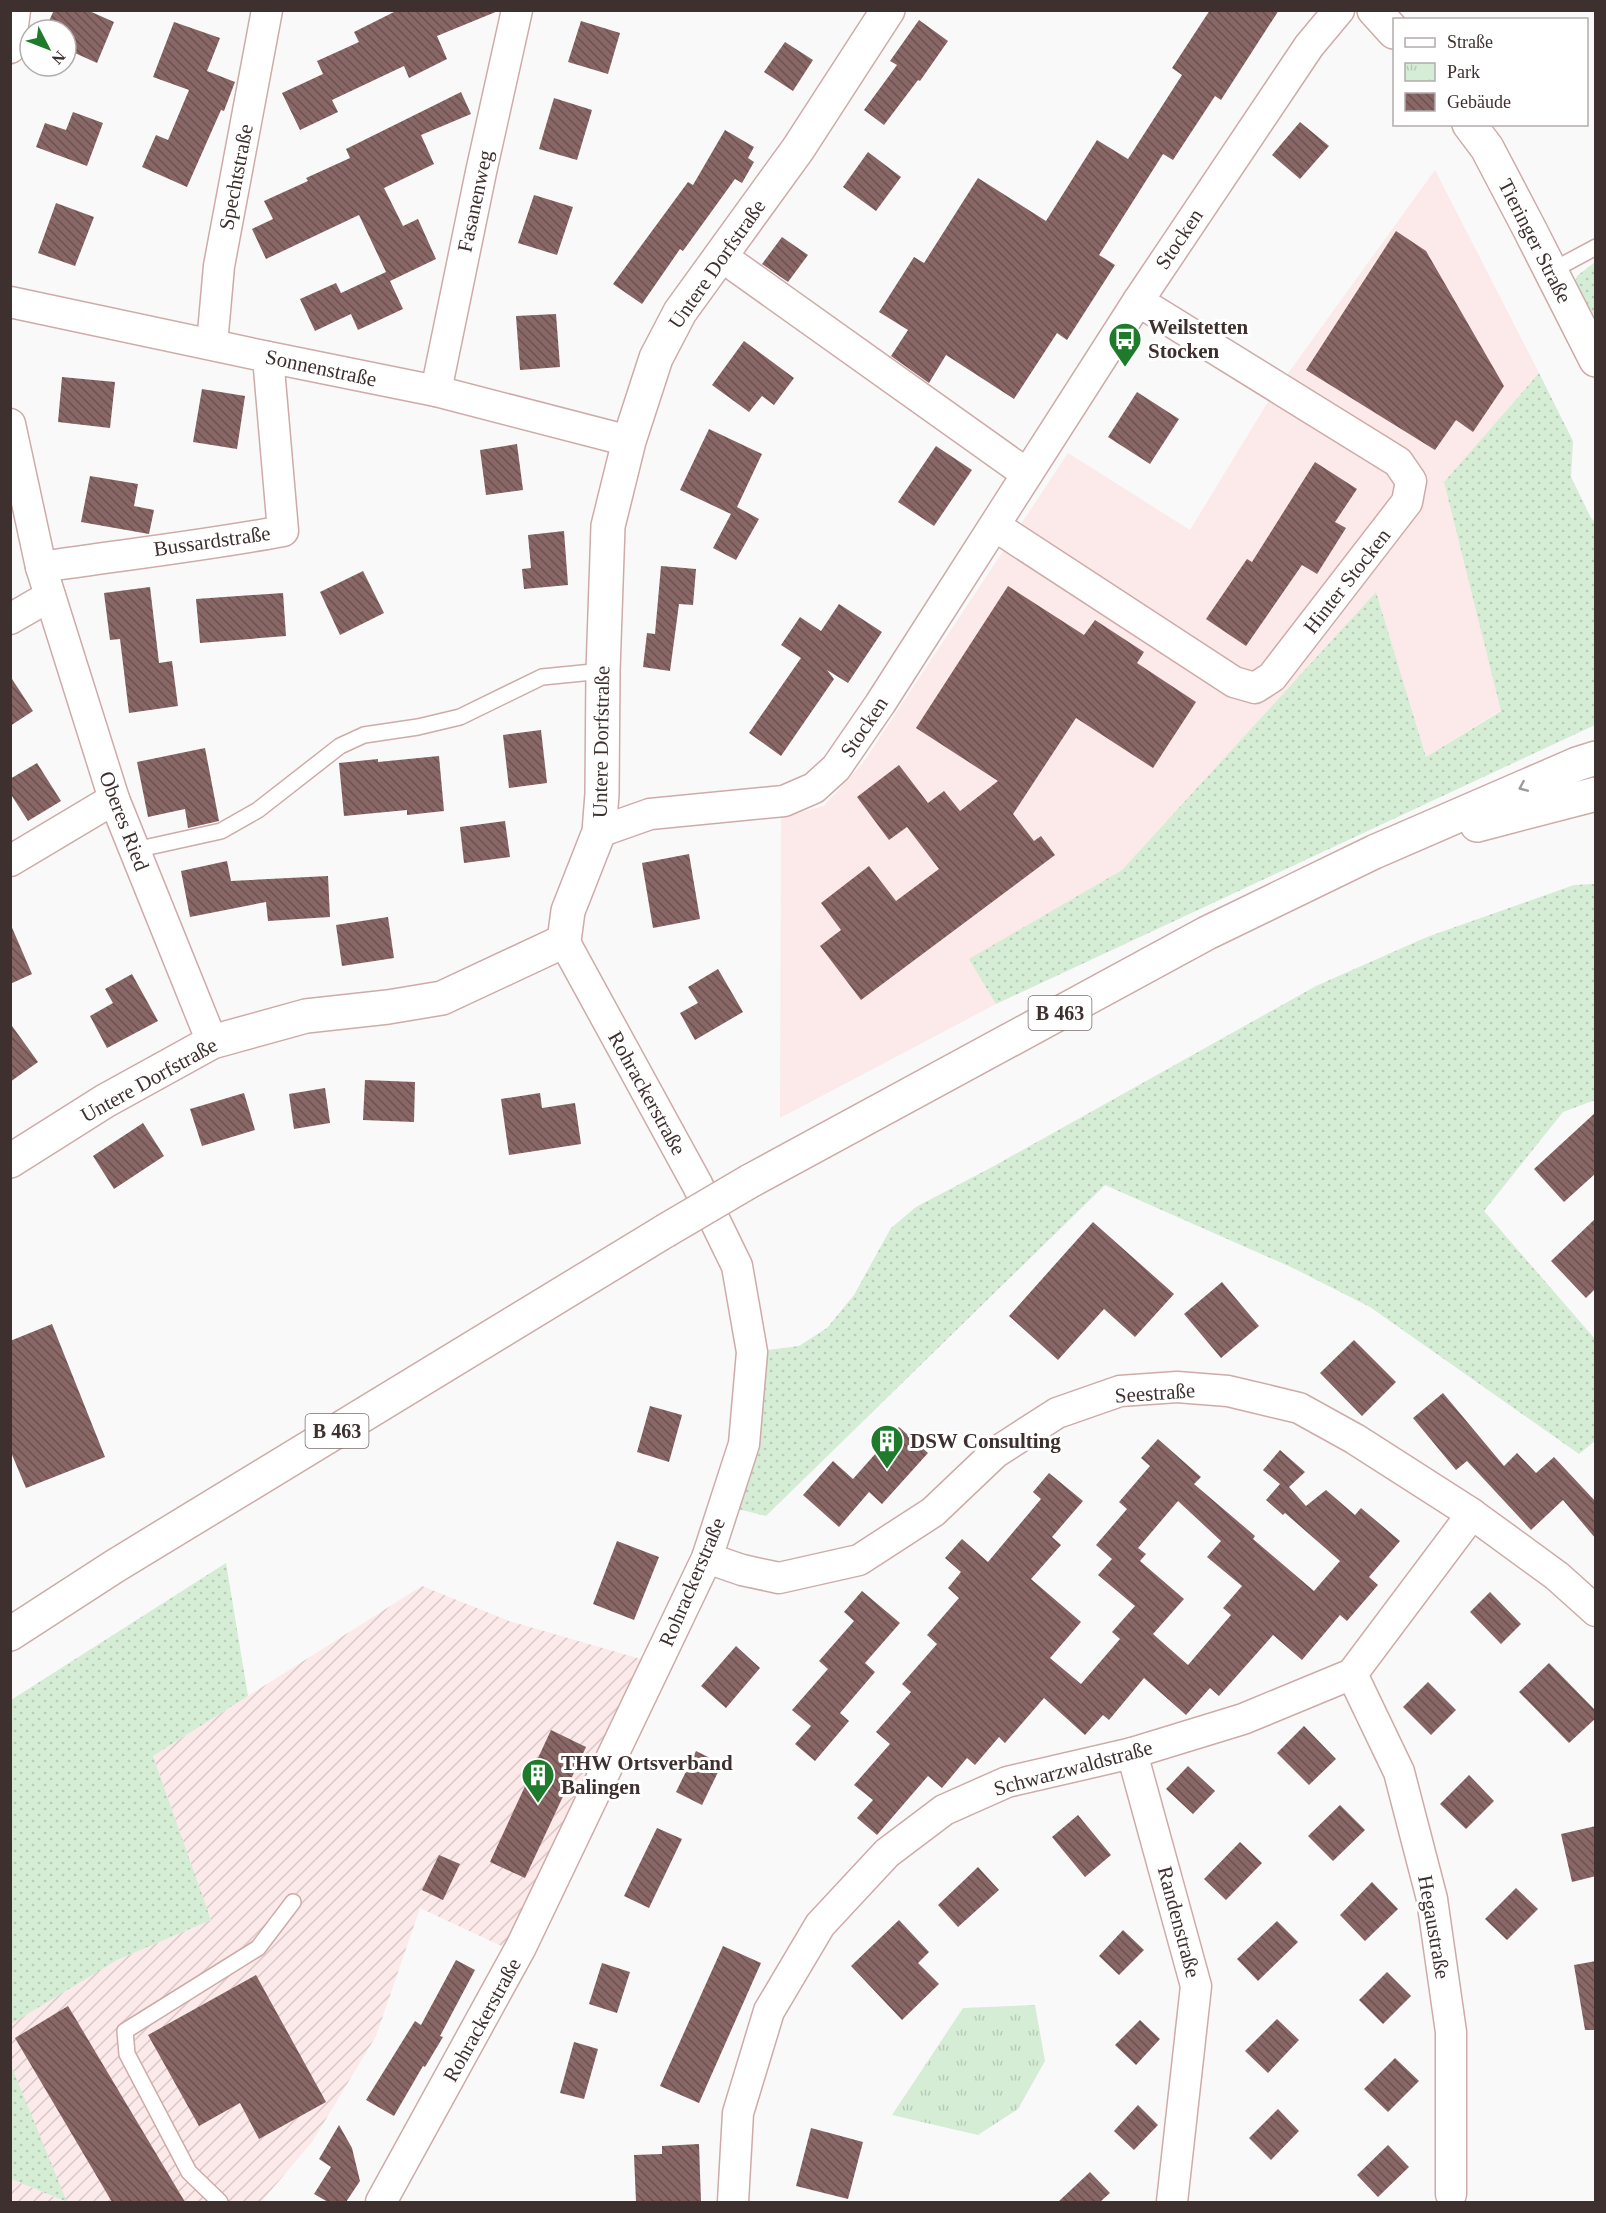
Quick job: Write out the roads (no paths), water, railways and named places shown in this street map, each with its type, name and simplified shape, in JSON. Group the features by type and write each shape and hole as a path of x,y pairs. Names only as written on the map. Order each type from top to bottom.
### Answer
{"main road":[{"name":"Untere Dorfstraße","path":"10,1161 105,1101 212,1042 306,1016 388,1007 442,998 564,941 568,911 599,832 602,794 608,526 629,441 656,358 680,312 798,149 888,10"},
{"path":"1374,10 1393,30"},
{"name":"Tieringer Straße","path":"1470,126 1487,148 1596,360"},
{"name":"B 463","path":"10,1634 125,1560 750,1181 1207,933 1374,852 1577,764 1596,758"},
{"name":"B 463","path":"1374,852 1596,794"}],"street":[{"path":"10,48 15,10"},
{"name":"Spechtstraße","path":"212,344 219,266 267,10"},
{"name":"Fasanenweg","path":"436,392 517,10"},
{"name":"Stocken","path":"599,832 650,814 784,801 814,788 836,768 1138,301 1309,46 1339,10"},
{"path":"721,256 1028,474"},
{"name":"Hinter Stocken","path":"994,526 1234,682 1255,688 1272,677 1407,502 1411,481 1398,462 1138,301"},
{"name":"Sonnenstraße","path":"10,302 436,392 629,441"},
{"name":"Bussardstraße","path":"41,567 217,543 283,531 268,357"},
{"name":"Oberes Ried","path":"10,424 41,567 114,799 212,1042"},
{"path":"10,620 50,596"},
{"path":"10,861 114,799"},
{"name":"Rohrackerstraße","path":"381,2202 521,1947 707,1558 744,1444 752,1352 737,1266 697,1184 564,941"},
{"name":"Seestraße","path":"707,1558 742,1570 779,1578 859,1560 933,1512 995,1453 1057,1413 1120,1391 1177,1387 1228,1391 1299,1408 1354,1439 1472,1514 1557,1576 1596,1611"},
{"path":"1352,1674 1472,1514"},
{"name":"Schwarzwaldstraße","path":"733,2202 738,2113 769,2011 820,1925 886,1853 944,1810 1007,1782 1132,1753 1243,1719 1352,1674"},
{"name":"Hegaustraße","path":"1352,1674 1399,1772 1432,1899 1451,2032 1458,2198"},
{"name":"Randenstraße","path":"1132,1753 1196,1986 1172,2202"}],"lane":[{"path":"1556,280 1555,269 1596,248"},
{"path":"135,850 221,831 258,810 340,746 364,735 418,728 460,717 542,677 603,671"},
{"path":"220,2202 189,2172 127,2054 125,2031 258,1948 293,1902"}],"place":[{"name":"Weilstetten Stocken","path":"1125,368"},
{"name":"DSW Consulting","path":"887,1470"},
{"name":"THW Ortsverband Balingen","path":"538,1804"}]}
